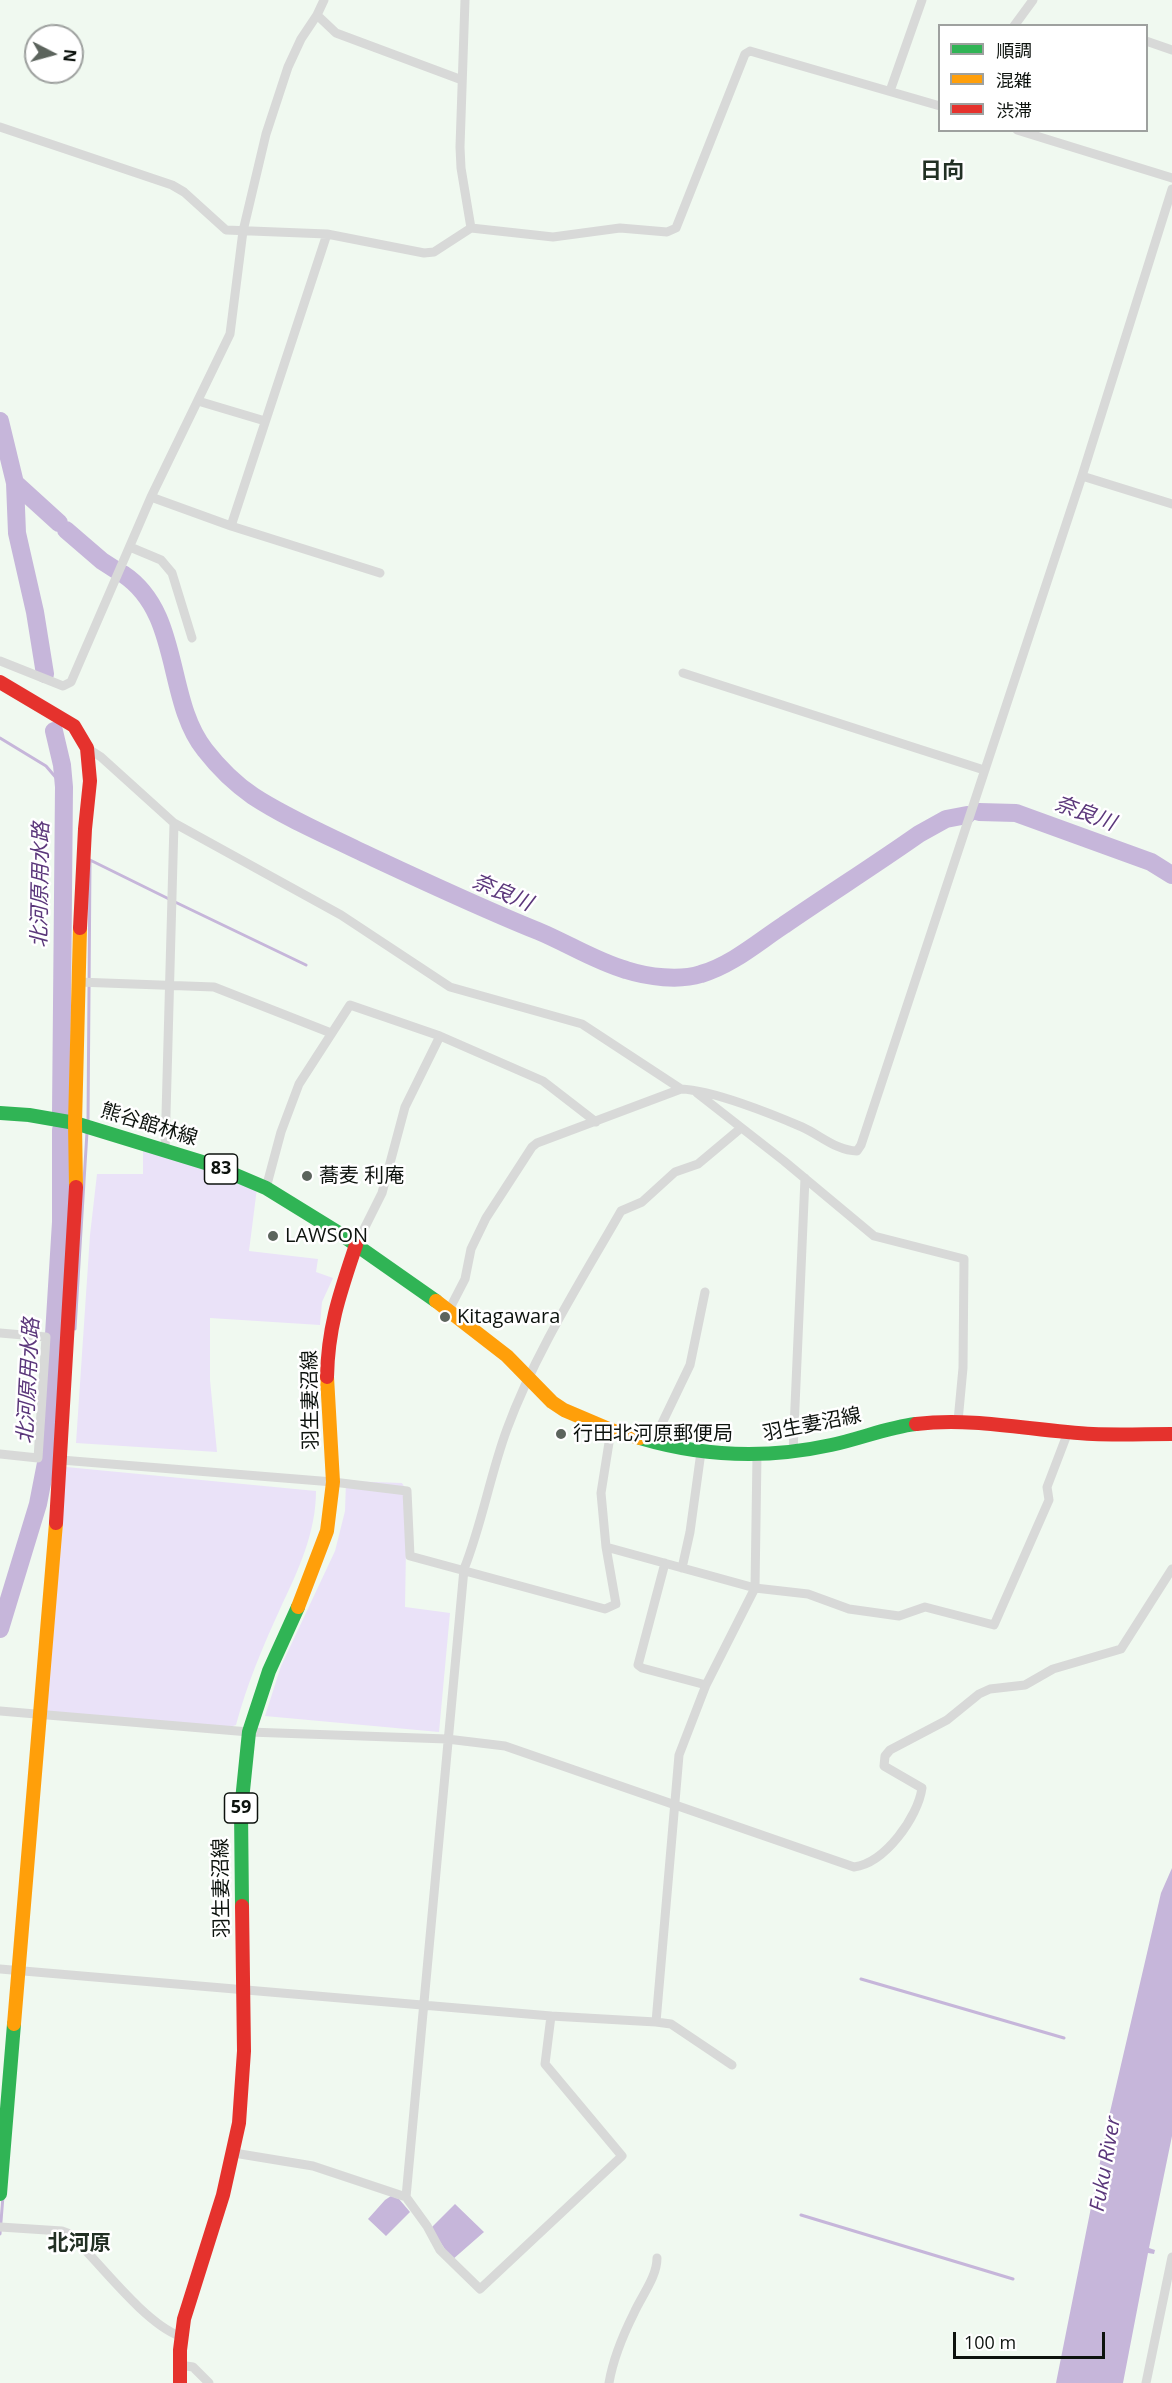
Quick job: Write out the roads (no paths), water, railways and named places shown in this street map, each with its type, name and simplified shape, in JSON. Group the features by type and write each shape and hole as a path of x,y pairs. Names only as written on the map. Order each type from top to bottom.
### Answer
{"main road":[{"path":"0,682 74,726 87,748 90,781 85,830 73,1122 76,1200 61,1460 0,2194"},
{"name":"熊谷館林線","path":"0,1113 73,1122 212,1166 266,1188 309,1213 356,1245"},
{"name":"羽生妻沼線","path":"180,2383 180,2336 234,2153 242,2083 240,1810 249,1732 269,1671 320,1556 331,1508 333,1482 327,1393 328,1347 334,1312 356,1245 494,1344 552,1402 564,1410 611,1430 653,1442 701,1452 757,1455 793,1452 831,1445 912,1424 958,1421 1068,1432 1172,1434"}],"street":[{"path":"0,661 63,686 71,681 151,497 230,334 243,231 266,134 288,67 301,39 324,0"},
{"path":"465,0 461,168 471,228"},
{"path":"890,91 922,0"},
{"path":"1015,24 1033,0"},
{"path":"317,15 336,33 462,80"},
{"path":"1148,42 1172,50"},
{"path":"0,127 172,185 184,192 226,230 327,234 424,254 434,252 471,228 553,237 620,228 666,232 676,228 745,54 750,51 938,106"},
{"path":"1023,132 1172,178"},
{"path":"449,1310 465,1279 471,1249 485,1221 532,1147 537,1143 681,1089 692,1089 804,1128 846,1151 857,1151 979,793 984,770 1082,476 1172,189"},
{"path":"231,526 327,234"},
{"path":"198,401 265,421"},
{"path":"1082,476 1172,504"},
{"path":"151,497 231,526 380,573"},
{"path":"128,551 161,560 172,573 192,638"},
{"path":"683,673 984,770"},
{"path":"87,748 101,757 174,822 341,915 450,987 582,1024 681,1089"},
{"path":"165,1151 174,822"},
{"path":"78,982 214,987 331,1034"},
{"path":"266,1188 281,1132 299,1084 350,1005 440,1036 543,1081 596,1122"},
{"path":"356,1245 382,1193 405,1107 440,1036"},
{"path":"692,1089 874,1236 964,1259 963,1368 958,1421"},
{"path":"406,2197 464,1569 481,1522 507,1430 554,1328 621,1211 642,1202 675,1172 698,1164 741,1128"},
{"path":"793,1452 805,1179"},
{"path":"653,1442 690,1365 705,1292"},
{"path":"0,1333 46,1337 38,1458 0,1454"},
{"path":"61,1460 333,1482 407,1491 410,1556 605,1609 616,1604 606,1547 601,1493 611,1430"},
{"path":"606,1547 755,1588 808,1594 849,1609 899,1616 925,1607 994,1625 1048,1500 1047,1487 1068,1432"},
{"path":"682,1568 690,1532 701,1452"},
{"path":"656,2022 679,1755 706,1685 755,1588 757,1455"},
{"path":"665,1563 638,1665 706,1685"},
{"path":"0,1711 249,1732 447,1739 505,1746 854,1867 861,1866 881,1855 895,1841 920,1803 922,1788 884,1766 885,1756 890,1750 947,1720 979,1694 990,1689 1024,1685 1053,1669 1121,1649 1172,1569"},
{"path":"0,1969 551,2016 656,2022 671,2024 732,2065"},
{"path":"234,2153 313,2166 406,2197 427,2226 440,2250 480,2289 622,2156 545,2064 551,2016"},
{"path":"0,2227 62,2231 70,2234 112,2280 157,2323 169,2332 180,2336"},
{"path":"1146,2383 1172,2257"},
{"path":"609,2383 615,2358 633,2313 654,2273 657,2258"},
{"path":"180,2365 193,2367 209,2383"}],"water":[{"name":"Fuku River","path":"1172,1868 1172,2136 1149,2248 1155,2250 1154,2254 1148,2253 1123,2383 1056,2383 1110,2112 1161,1893"},
{"path":"391,2196 399,2199 410,2212 386,2236 368,2219"},
{"path":"455,2204 484,2232 452,2260 431,2228"}],"waterway":[{"name":"北河原用水路","path":"0,421 15,483 17,533 35,612 45,674"},
{"name":"奈良川","path":"15,483 59,523"},
{"name":"奈良川","path":"66,530 116,570"},
{"name":"奈良川","path":"123,574 142,591 155,611 192,730 216,763 246,791 291,818 469,902 603,962 635,972 654,976 683,977 701,974 723,965 919,834 946,819 967,815"},
{"name":"北河原用水路","path":"54,731 62,765 64,787 61,1113"},
{"path":"0,738 46,766 64,787"},
{"name":"奈良川","path":"979,812 1016,813 1151,862 1172,875"},
{"path":"88,1122 90,860 169,899"},
{"path":"175,902 306,965"},
{"name":"北河原用水路","path":"0,1629 38,1504 46,1463 61,1222 61,1130"},
{"path":"75,1329 87,1132"},
{"path":"861,1979 1064,2038"},
{"path":"0,2234 3,2196"},
{"path":"801,2215 1013,2279"}],"place":[{"name":"蕎麦 利庵","path":"307,1176"},
{"name":"LAWSON","path":"273,1236"},
{"name":"Kitagawara","path":"445,1317"},
{"name":"行田北河原郵便局","path":"561,1434"}],"district":[{"name":"日向","path":"942,172"},
{"name":"北河原","path":"79,2244"}]}
